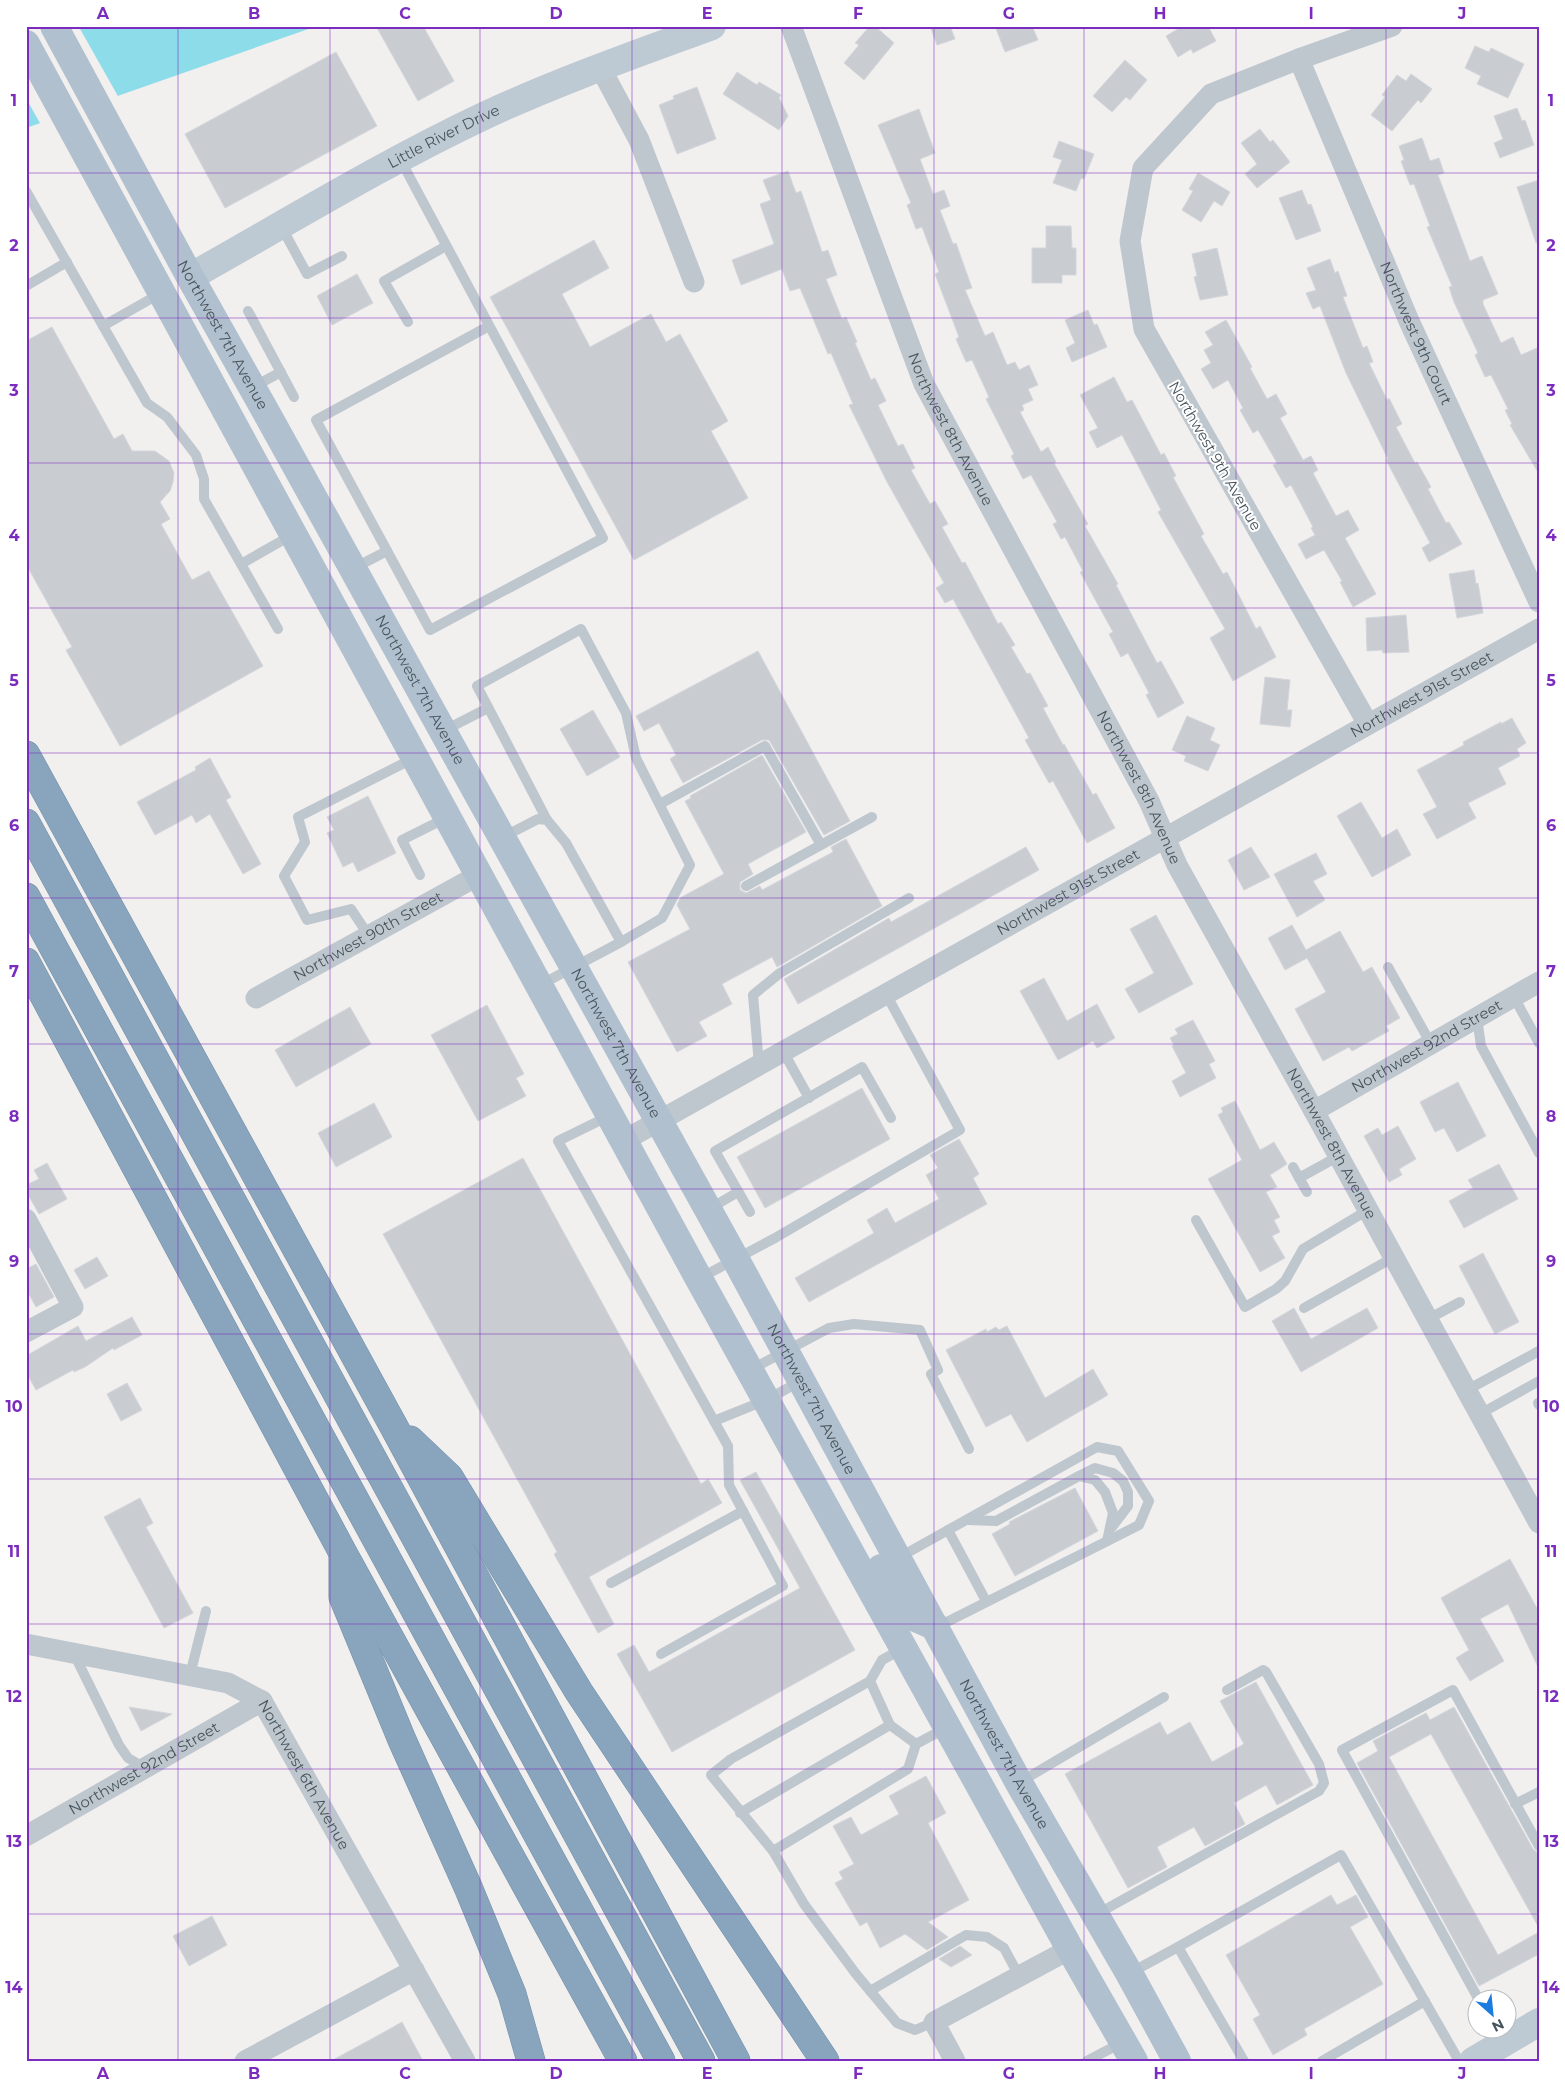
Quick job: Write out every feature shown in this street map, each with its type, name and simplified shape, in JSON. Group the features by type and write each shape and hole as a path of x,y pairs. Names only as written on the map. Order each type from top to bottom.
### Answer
{"highway":[{"path":"26,755 393,1425 736,2061"},
{"path":"26,823 701,2061"},
{"path":"26,897 661,2061"},
{"path":"26,962 343,1553 623,2061"},
{"path":"393,1425 449,1477 579,1692 825,2061"},
{"path":"343,1553 344,1598 402,1740 483,1923 512,1994 531,2061"}],"main road":[{"name":"Northwest 7th Avenue","path":"55,28 190,277 736,1260 1019,1783 1094,1916 1129,1973 1177,2061"},
{"path":"26,44 623,1141 902,1648 1129,2051"},
{"path":"161,293 190,277"},
{"path":"846,1545 876,1558 906,1614 936,1627"},
{"path":"948,1727 981,1737 1038,1839 1060,1854"}],"street":[{"name":"Little River Drive","path":"190,277 399,159 487,115 600,67 712,26"},
{"name":"Northwest 8th Avenue","path":"791,26 924,384 1149,800 1177,865 1339,1156 1539,1523"},
{"path":"1300,59 1392,26"},
{"name":"Northwest 9th Avenue","path":"1300,59 1211,94 1143,168 1130,241 1144,329 1368,724"},
{"name":"Northwest 9th Court","path":"1300,59 1409,321 1539,602"},
{"path":"600,67 639,140 694,282"},
{"name":"Northwest 91st Street","path":"623,1141 1539,629"},
{"name":"Northwest 90th Street","path":"256,998 479,875"},
{"name":"Northwest 92nd Street","path":"1314,1111 1539,982"},
{"path":"26,1219 73,1307 26,1332"},
{"name":"Northwest 6th Avenue","path":"26,1644 228,1682 262,1701 465,2061"},
{"name":"Northwest 92nd Street","path":"26,1836 262,1701"},
{"path":"955,2061 934,2022 1070,1949"},
{"path":"245,2061 414,1970"},
{"path":"1485,2053 1539,2022"}],"lane":[{"path":"399,159 490,326 603,538 430,630 316,420 490,326"},
{"path":"26,191 147,403 167,416 196,455 204,479 204,499 278,629"},
{"path":"281,226 308,274 342,256"},
{"path":"408,322 384,281 446,246"},
{"path":"26,286 67,262"},
{"path":"103,326 161,293"},
{"path":"248,311 294,397"},
{"path":"253,388 281,372"},
{"path":"241,564 294,534"},
{"path":"353,569 387,551"},
{"path":"539,986 574,968 621,942 662,918 690,865 636,758 626,713 580,629 477,686 547,820 566,843 621,942"},
{"path":"443,732 488,708"},
{"path":"660,804 765,746 821,845"},
{"path":"369,936 351,909 307,920 284,876 305,842 298,817 415,757"},
{"path":"420,875 402,840 447,817"},
{"path":"746,886 872,817"},
{"path":"502,838 538,819 547,820"},
{"path":"758,1065 753,994 780,973 909,898"},
{"path":"1388,967 1431,1044"},
{"path":"699,1279 736,1260 960,1130 886,994"},
{"path":"1514,996 1539,1043"},
{"path":"1477,1018 1481,1046 1539,1153"},
{"path":"783,1051 809,1098"},
{"path":"750,1212 715,1151 862,1067 891,1118"},
{"path":"610,1115 558,1141 728,1446 729,1485 783,1586 661,1654"},
{"path":"1299,1178 1339,1156"},
{"path":"1293,1166 1307,1192"},
{"path":"708,1210 738,1192"},
{"path":"1196,1220 1245,1307 1276,1289 1285,1281 1303,1248 1368,1210"},
{"path":"1304,1308 1394,1257"},
{"path":"1428,1319 1460,1302"},
{"path":"750,1370 829,1328 854,1324 920,1330 938,1370 931,1374 969,1449"},
{"path":"1467,1390 1539,1350"},
{"path":"714,1422 766,1400 802,1381"},
{"path":"1480,1414 1539,1381"},
{"path":"897,1558 1097,1447 1118,1451 1149,1501 1139,1525 936,1627"},
{"path":"967,1520 996,1521 1095,1468 1113,1473 1123,1481 1128,1492 1128,1506 1112,1527"},
{"path":"1079,1476 1095,1480 1105,1492 1113,1513 1112,1527 1107,1541"},
{"path":"611,1584 743,1511"},
{"path":"948,1530 986,1601"},
{"path":"190,1675 206,1611"},
{"path":"902,1648 882,1660 870,1681 731,1759 712,1775 740,1813 773,1852 804,1904 870,1991 898,2023 915,2030 934,2022"},
{"path":"73,1653 119,1745 128,1758 145,1768"},
{"path":"1094,1916 1319,1791 1324,1784 1318,1764 1266,1672 1263,1670 1227,1690"},
{"path":"870,1681 890,1725 916,1744"},
{"path":"1474,1990 1342,1750 1453,1690 1539,1846"},
{"path":"1019,1783 1164,1697"},
{"path":"740,1813 890,1725"},
{"path":"773,1852 908,1769 916,1744 948,1727"},
{"path":"1515,1804 1539,1792"},
{"path":"1129,1973 1341,1855 1425,2001 1485,2053"},
{"path":"870,1991 966,1935 987,1937 1004,1948 1019,1976"},
{"path":"1178,1947 1244,2061"},
{"path":"1322,2061 1425,2001"},
{"path":"1087,2061 1129,2051"}],"water":[{"path":"89,26 317,26 26,128 26,48"}],"pier":[{"path":"79,27 119,98 41,125 26,98 26,45"}],"building":[{"path":"376,26 423,26 454,81 418,101"},
{"path":"870,26 875,26 894,43 864,80 844,63 859,45 855,43"},
{"path":"930,26 950,26 955,39 937,45"},
{"path":"995,26 1032,26 1038,40 1005,52"},
{"path":"1183,26 1208,26 1216,41 1193,53 1191,49 1178,57 1166,36"},
{"path":"1475,46 1489,52 1491,48 1524,64 1508,98 1477,84 1481,76 1465,68"},
{"path":"336,52 377,126 225,208 185,134"},
{"path":"1125,60 1147,80 1130,100 1126,97 1112,112 1093,96"},
{"path":"737,72 757,85 759,82 781,95 779,98 788,116 779,130 723,94"},
{"path":"1411,74 1432,89 1421,103 1418,100 1392,131 1371,115 1385,97 1382,95 1397,75 1406,81"},
{"path":"697,87 716,139 677,154 659,105 674,99 673,96"},
{"path":"1517,108 1522,121 1525,120 1534,145 1500,158 1494,143 1503,139 1494,116"},
{"path":"919,109 935,153 920,159 933,194 944,190 950,206 940,210 953,244 956,243 972,288 965,290 985,336 993,332 1007,365 1015,362 1019,370 1029,365 1038,385 1028,389 1033,400 1022,405 1024,410 1020,412 1041,452 1048,447 1056,462 1054,463 1088,524 1085,526 1118,584 1116,585 1157,663 1161,661 1184,703 1158,718 1146,695 1149,693 1128,653 1121,657 1109,634 1113,632 1080,572 1083,571 1065,537 1061,539 1053,524 1057,522 1031,475 1023,479 1011,456 1014,454 986,399 989,397 972,360 966,362 956,339 959,337 935,274 939,272 922,227 916,229 907,205 911,203 878,125"},
{"path":"1260,129 1270,142 1273,140 1290,162 1257,188 1245,174 1257,164 1241,143"},
{"path":"1422,138 1430,161 1439,158 1444,173 1438,175 1470,261 1482,256 1498,294 1483,300 1483,304 1501,343 1513,337 1521,355 1539,347 1539,474 1510,425 1512,424 1505,410 1508,409 1491,375 1485,377 1475,355 1478,353 1454,302 1449,287 1452,286 1427,227 1430,226 1414,184 1410,185 1401,161 1404,160 1399,146"},
{"path":"1059,141 1094,154 1084,179 1081,178 1076,191 1053,183 1062,160 1053,157"},
{"path":"788,171 796,193 801,191 822,252 828,250 837,275 826,279 842,319 846,317 871,380 875,378 886,401 878,405 898,446 903,444 915,468 911,470 930,504 935,501 948,524 942,527 962,563 965,562 998,624 1001,622 1015,645 1011,647 1027,674 1030,673 1048,706 1043,708 1063,745 1093,795 1096,793 1115,828 1087,843 1053,781 1049,783 1025,740 1029,738 953,599 945,603 936,588 944,583 887,482 849,405 853,404 831,353 828,354 800,288 790,291 782,269 741,285 732,260 774,244 760,204 771,200 763,180"},
{"path":"1198,173 1230,192 1222,206 1214,201 1201,222 1182,210 1193,191 1189,189"},
{"path":"1539,180 1539,242 1536,243 1517,187"},
{"path":"1302,190 1308,205 1311,204 1321,231 1296,240 1279,198"},
{"path":"1046,226 1071,226 1072,248 1076,248 1076,275 1062,275 1062,283 1032,283 1032,248 1046,248"},
{"path":"594,240 609,268 562,294 590,347 651,314 666,342 680,334 728,421 711,431 748,498 634,560 490,297"},
{"path":"1217,248 1228,295 1200,300 1194,277 1197,276 1192,254"},
{"path":"1330,259 1335,273 1338,271 1347,296 1343,297 1363,348 1367,346 1373,362 1369,363 1387,400 1389,398 1402,424 1396,427 1415,463 1417,462 1431,487 1428,489 1446,523 1449,522 1462,544 1429,562 1422,548 1430,543 1386,460 1388,459 1346,373 1320,306 1313,309 1306,293 1316,290 1307,268"},
{"path":"357,274 373,303 332,325 317,296"},
{"path":"1088,310 1094,325 1097,324 1107,347 1072,362 1066,348 1075,343 1065,320"},
{"path":"1226,320 1267,399 1276,394 1287,414 1280,418 1303,460 1311,456 1318,470 1313,473 1336,516 1348,510 1359,530 1345,538 1376,594 1353,607 1340,582 1342,581 1324,550 1306,559 1298,544 1315,535 1311,528 1313,527 1291,485 1286,488 1273,465 1277,463 1258,430 1253,433 1240,410 1243,408 1228,380 1213,389 1201,369 1211,363 1204,350 1213,345 1205,332"},
{"path":"52,327 114,439 123,434 132,451 155,451 169,461 174,473 173,482 170,491 160,502 170,519 161,524 192,580 209,571 263,666 120,746 66,650 72,647 26,564 26,341"},
{"path":"1114,377 1127,402 1132,400 1161,455 1164,453 1176,476 1173,477 1204,534 1201,536 1223,574 1227,572 1256,629 1260,626 1276,657 1233,681 1210,638 1225,629 1158,512 1161,510 1122,435 1097,448 1089,432 1098,428 1080,395"},
{"path":"1474,570 1483,613 1457,618 1449,574"},
{"path":"1406,615 1409,652 1383,653 1382,650 1367,651 1366,618"},
{"path":"758,651 850,821 824,835 769,740 762,740 683,783 670,759 676,755 659,723 644,731 636,716"},
{"path":"1265,677 1290,680 1287,710 1292,710 1290,727 1260,724"},
{"path":"593,710 620,757 587,776 560,729"},
{"path":"1187,716 1215,728 1210,740 1220,745 1208,771 1184,761 1186,756 1172,750"},
{"path":"1512,718 1526,743 1517,749 1520,756 1498,768 1506,784 1468,803 1476,818 1437,839 1423,814 1437,807 1417,770 1464,745 1463,742"},
{"path":"762,755 806,832 748,864 753,874 740,882 740,890 746,893 760,886 762,890 833,852 831,847 846,839 882,906 777,967 772,957 722,984 732,1004 699,1022 707,1036 677,1052 628,962 690,929 677,905 680,898 724,874 685,801 691,798 690,796"},
{"path":"210,758 231,797 226,800 261,864 243,874 210,814 196,823 192,815 155,835 137,802 196,770 195,767"},
{"path":"368,796 396,853 358,872 353,862 343,867 327,833 334,830 327,817"},
{"path":"1361,802 1382,838 1397,829 1411,855 1372,877 1337,816"},
{"path":"1026,847 1039,870 798,1004 784,979 889,918 891,922"},
{"path":"1251,847 1270,877 1244,890 1228,860"},
{"path":"1316,853 1327,874 1313,881 1325,900 1297,917 1274,874"},
{"path":"1156,915 1193,984 1139,1013 1125,989 1154,973 1130,929"},
{"path":"1292,925 1306,950 1340,931 1363,972 1372,967 1400,1018 1386,1026 1389,1031 1352,1051 1349,1047 1323,1061 1295,1009 1326,992 1307,958 1285,970 1268,938"},
{"path":"1044,978 1067,1021 1097,1004 1115,1038 1097,1048 1093,1041 1058,1060 1020,991"},
{"path":"487,1005 524,1074 516,1078 526,1096 478,1121 431,1035"},
{"path":"350,1007 371,1044 296,1087 275,1050"},
{"path":"1193,1020 1215,1061 1209,1064 1216,1078 1180,1097 1172,1081 1186,1073 1172,1046 1174,1045 1170,1038 1178,1034 1175,1029"},
{"path":"1458,1082 1486,1136 1457,1152 1444,1128 1435,1132 1420,1102"},
{"path":"862,1088 890,1139 765,1208 737,1157"},
{"path":"1235,1101 1260,1150 1274,1142 1287,1164 1270,1175 1277,1187 1266,1192 1280,1217 1274,1220 1280,1232 1272,1236 1285,1258 1260,1272 1208,1179 1242,1160 1218,1115 1223,1112 1221,1108"},
{"path":"374,1103 392,1137 336,1167 318,1133"},
{"path":"1398,1126 1416,1159 1399,1169 1402,1175 1389,1182 1364,1136 1378,1128 1382,1135"},
{"path":"959,1139 979,1174 973,1178 987,1204 809,1302 795,1278 874,1233 867,1220 887,1208 895,1223 939,1199 926,1175 938,1168 930,1155"},
{"path":"523,1158 701,1484 708,1479 722,1503 589,1577 614,1624 598,1633 554,1554 557,1552 383,1234"},
{"path":"47,1163 67,1199 39,1214 26,1191 26,1185 39,1179 34,1170"},
{"path":"1499,1164 1518,1199 1464,1228 1449,1201 1473,1188 1468,1180"},
{"path":"1483,1253 1519,1322 1495,1334 1459,1266"},
{"path":"97,1257 108,1276 85,1289 74,1270"},
{"path":"36,1264 54,1297 36,1307 26,1289 26,1269"},
{"path":"1294,1308 1311,1339 1367,1308 1378,1328 1301,1372 1272,1321"},
{"path":"132,1317 142,1335 114,1350 113,1348 85,1367 74,1372 73,1370 36,1390 26,1372 26,1356 78,1326 86,1341"},
{"path":"1007,1326 1045,1398 1093,1369 1108,1395 1027,1442 1011,1414 986,1427 946,1350 986,1329 987,1332 996,1327 999,1330"},
{"path":"127,1383 142,1410 121,1421 107,1394"},
{"path":"756,1472 855,1650 672,1752 617,1654 634,1645 649,1672 800,1588 740,1480"},
{"path":"1075,1488 1098,1531 1015,1576 992,1534 1010,1524 1009,1522"},
{"path":"140,1498 153,1523 146,1527 193,1613 164,1628 104,1517"},
{"path":"1510,1559 1539,1612 1539,1669 1508,1604 1480,1619 1504,1661 1470,1681 1456,1658 1469,1650 1441,1598"},
{"path":"1256,1682 1313,1785 1277,1805 1266,1785 1234,1803 1245,1824 1205,1846 1194,1827 1157,1847 1167,1867 1128,1888 1065,1774 1160,1722 1167,1735 1190,1722 1212,1762 1244,1744 1220,1701"},
{"path":"129,1707 172,1714 141,1731"},
{"path":"1454,1707 1533,1849 1539,1854 1539,1928 1431,1734 1389,1757 1498,1955 1539,1932 1539,1954 1479,1986 1357,1763 1378,1751 1373,1741 1426,1713 1430,1720"},
{"path":"926,1776 946,1813 928,1823 969,1900 928,1922 948,1937 927,1950 905,1934 880,1948 867,1922 860,1926 835,1883 843,1879 839,1872 854,1864 833,1826 851,1817 861,1835 899,1814 889,1796"},
{"path":"1331,1895 1337,1905 1356,1895 1368,1917 1350,1927 1383,1984 1304,2029 1307,2035 1273,2055 1253,2019 1260,2015 1226,1955"},
{"path":"212,1916 227,1945 189,1966 173,1936"},
{"path":"960,1946 972,1955 951,1967 939,1959"},
{"path":"402,2022 423,2061 331,2061 377,2036"}]}
